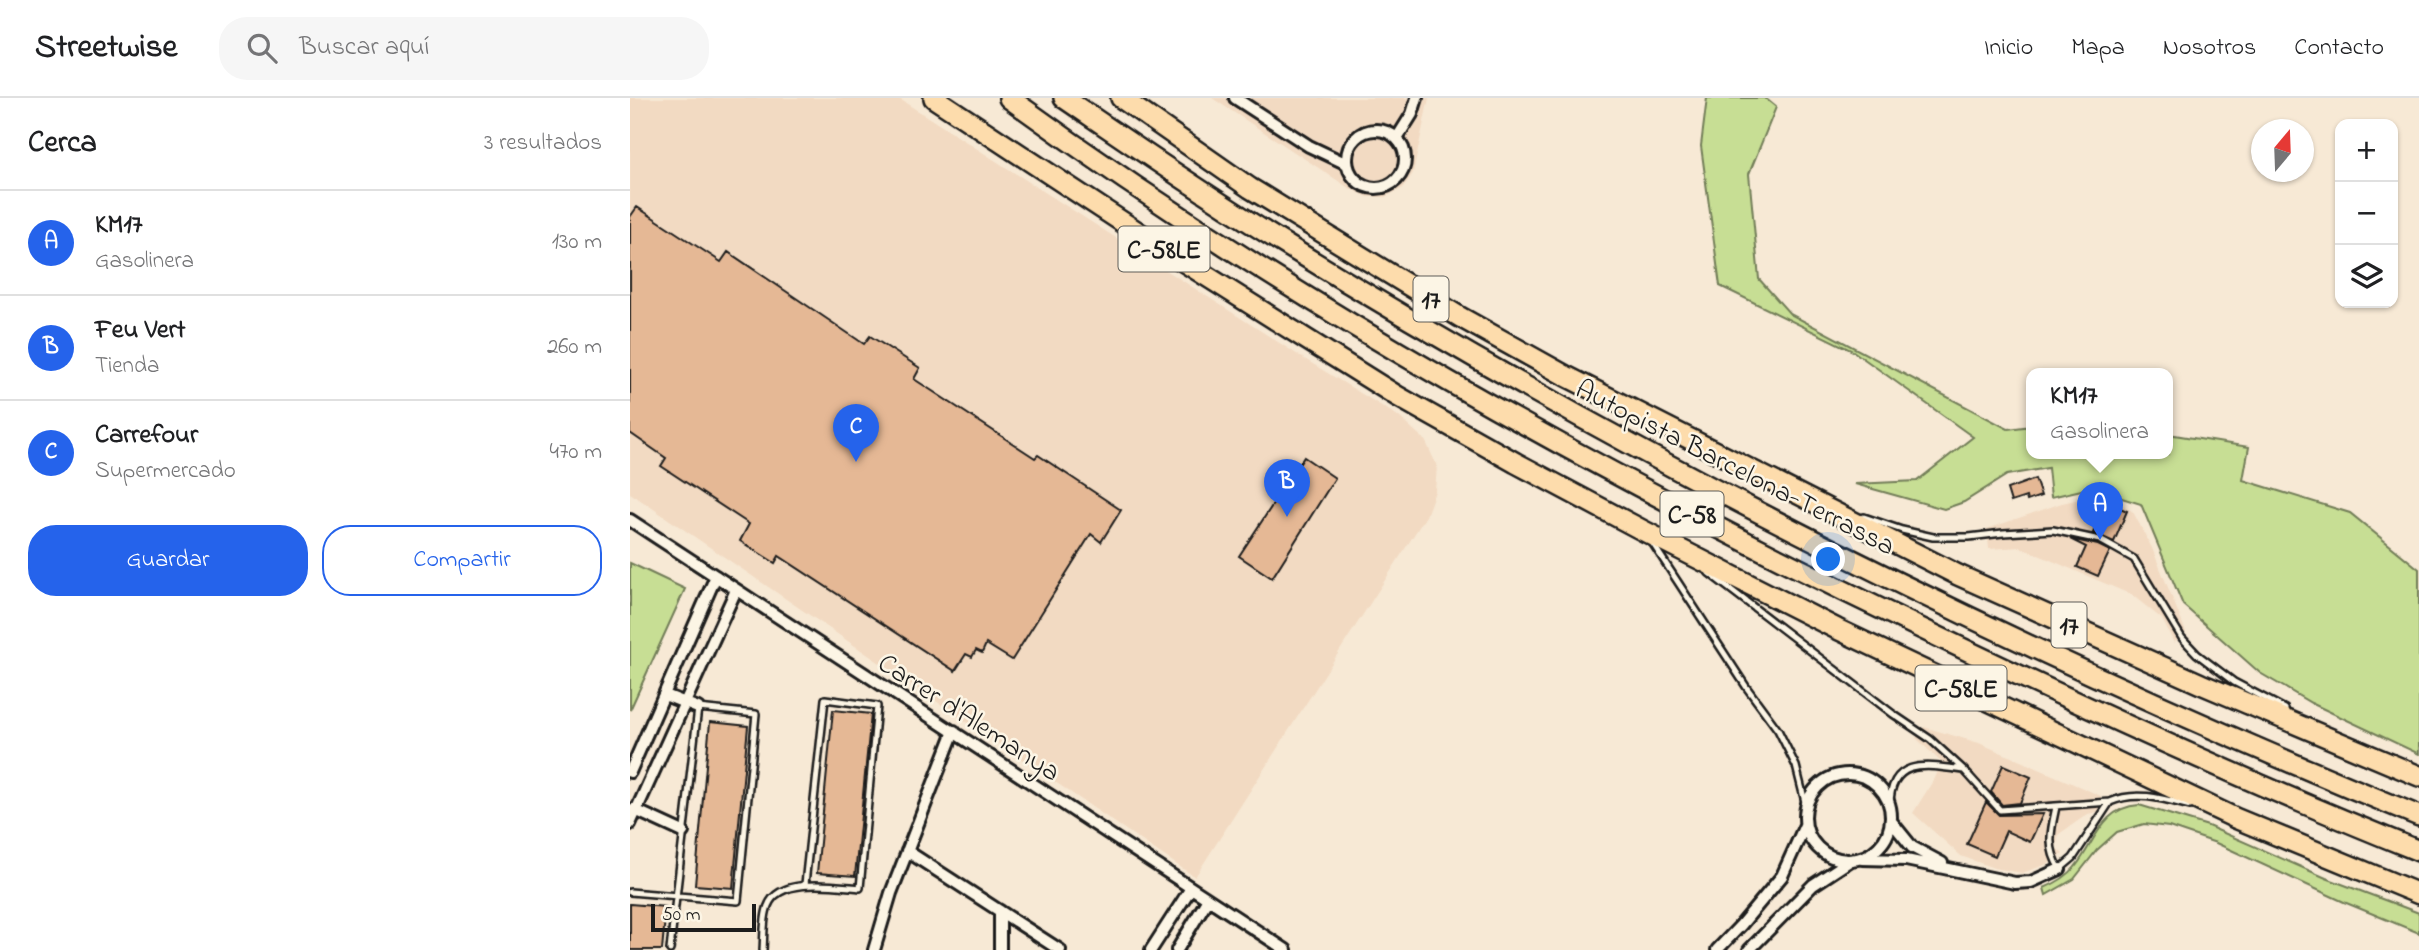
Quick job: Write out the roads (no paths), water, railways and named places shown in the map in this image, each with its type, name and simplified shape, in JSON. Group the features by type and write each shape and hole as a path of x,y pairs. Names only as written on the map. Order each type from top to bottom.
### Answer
{"highway":[{"name":"C-58LE","path":"934,98 1159,246 1397,396 1642,530 1849,635 2235,818 2419,894"},
{"name":"C-58","path":"1009,98 1262,269 1471,393 1689,513 1837,588 2084,706 2323,812 2419,851"},
{"name":"Autopista Barcelona-Terrassa","path":"1064,98 1246,220 1386,306 1577,416 1838,552 2095,675 2229,736 2419,816"},
{"name":"17","path":"1121,98 1250,188 1449,310 1566,376 1958,575 2214,690 2387,762"},
{"path":"2387,762 2419,776"}],"street":[{"path":"1235,98 1309,146 1347,164"},
{"path":"1397,138 1412,114 1417,98"},
{"path":"1385,130 1397,138 1404,148 1405,165 1398,179 1392,184 1377,188 1363,186 1352,176 1346,153 1350,144 1363,132 1385,130"},
{"name":"Carrer d'Alemanya","path":"630,520 1286,950"},
{"path":"630,772 716,576"},
{"path":"630,824 633,809 686,703 736,590"},
{"path":"665,695 698,708"},
{"path":"874,950 883,916 954,732"},
{"path":"1717,950 1741,926 1782,876 1805,825 1806,806 1813,791 1825,780 1849,774 1878,786 1890,807 1891,821 1884,842 1874,852 1813,885 1749,950"},
{"path":"633,809 683,832"},
{"path":"1891,821 1912,847 1954,869"},
{"path":"1805,825 1814,844 1837,859 1906,860 2015,883 2031,882 2060,869"},
{"path":"907,851 1060,950"},
{"path":"1151,950 1191,888"},
{"path":"1177,950 1208,899"},
{"path":"1000,911 1000,950"}],"lane":[{"path":"1757,475 1815,494"},
{"path":"1852,512 1882,524 1933,537 2053,530 2100,540 2134,559 2182,638 2197,654 2234,682 2287,711"},
{"path":"1642,530 1778,730 1796,766 1806,806"},
{"path":"1689,554 1720,583 1894,715 1930,739 1964,770 2000,810 2110,802 2119,797 2137,795 2235,818"},
{"path":"763,950 768,906 777,893 805,884 860,888 877,706 825,699 805,884"},
{"path":"630,892 676,896 738,901 756,714 698,708 683,832 676,896 670,950"},
{"path":"2298,716 2387,762"},
{"path":"1890,807 1894,782 1899,774 1908,769 1932,766 1964,770"},
{"path":"2056,807 2049,836 2054,860 2060,869 2073,858 2110,802"}],"place":[{"name":"Carrefour","path":"856,462"},
{"name":"Feu Vert","path":"1287,517"},
{"name":"KM17","path":"2100,540"}]}
